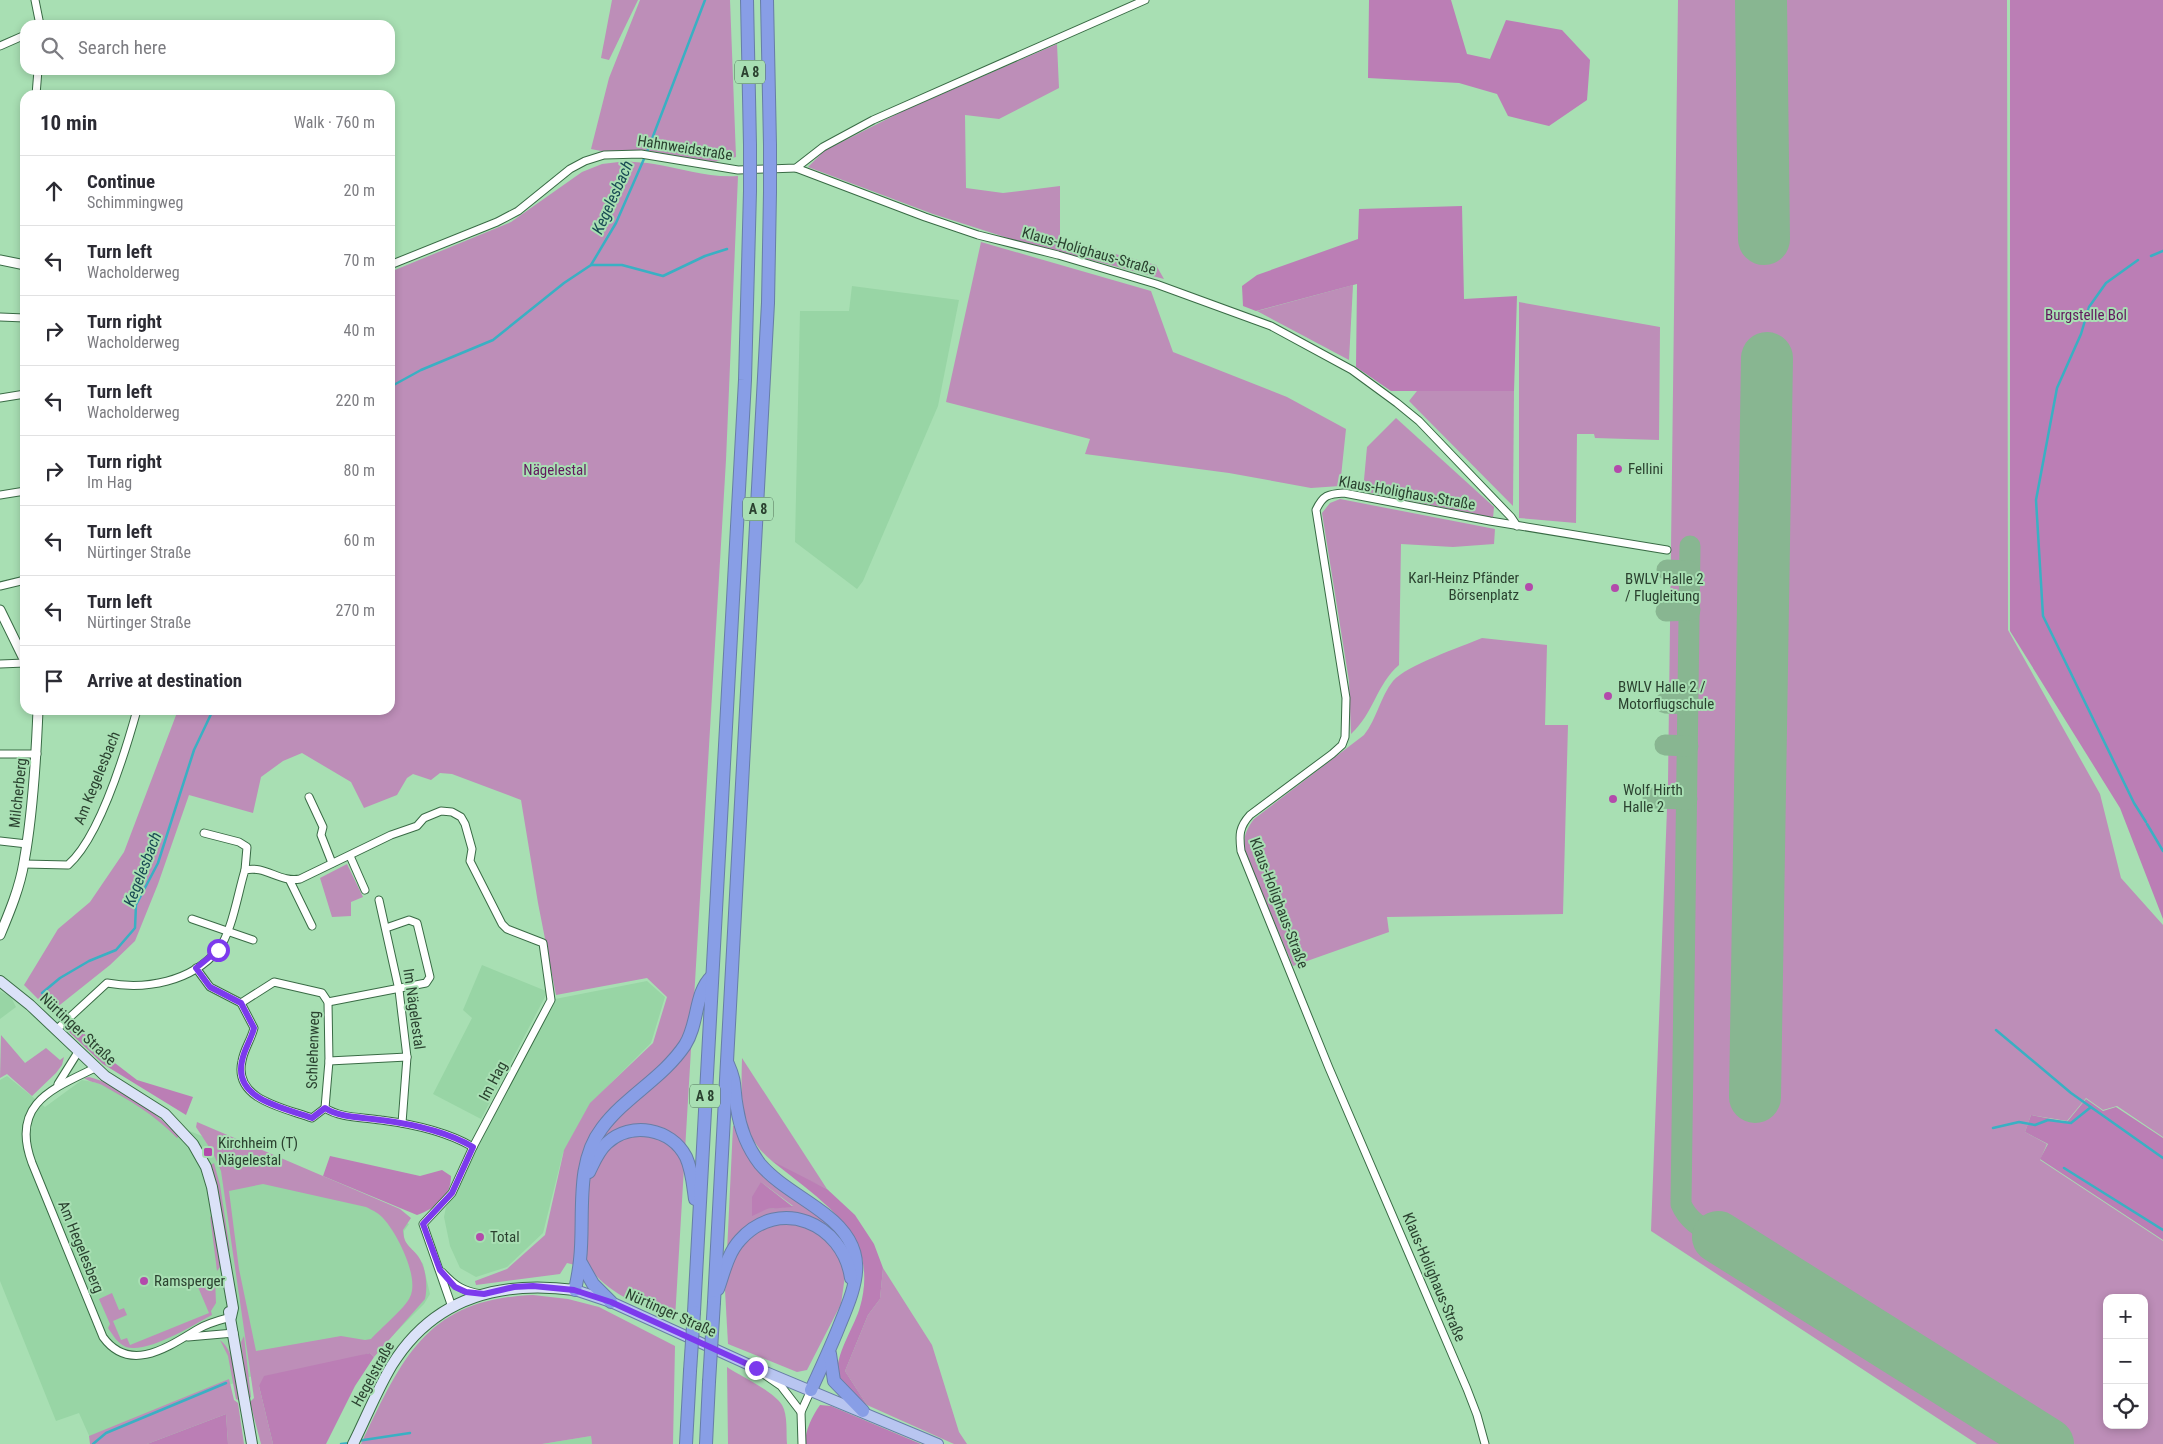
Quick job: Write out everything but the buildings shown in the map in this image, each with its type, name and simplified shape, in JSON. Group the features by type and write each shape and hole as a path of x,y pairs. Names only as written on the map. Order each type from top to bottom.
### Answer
{"highway":[{"name":"A 8","path":"686,1444 746,346 750,145 746,0"},
{"name":"A 8","path":"706,1444 768,302 770,145 766,0"},
{"path":"574,1290 580,1261 587,1156 602,1128 617,1111 671,1064 686,1043 696,1019 703,984 712,976"},
{"path":"727,1062 736,1080 736,1107 740,1125 750,1149 774,1178 829,1217 843,1232 851,1245 857,1271 852,1298 830,1352 811,1390"},
{"path":"585,1181 598,1153 614,1137 636,1130 657,1133 670,1138 685,1156 699,1217"},
{"path":"714,1302 728,1261 740,1240 758,1226 773,1220 788,1219 812,1223 834,1238 846,1258 850,1272 852,1298"},
{"path":"580,1261 593,1284 611,1302"},
{"path":"830,1352 834,1381 863,1411"}],"main road":[{"name":"Nürtinger Straße","path":"0,981 12,988 95,1068 165,1114 193,1144 206,1167 212,1186 233,1308 231,1317 252,1444"},
{"name":"Nürtinger Straße","path":"452,1307 484,1294 514,1287 533,1286 574,1290 611,1302 756,1368 863,1411 938,1444"},
{"name":"Hegelstraße","path":"353,1444 392,1365 411,1339 429,1321 452,1307"}],"street":[{"path":"35,0 39,20"},
{"path":"796,168 823,147 873,120 1145,0"},
{"path":"0,46 20,37"},
{"path":"36,90 38,75"},
{"name":"Hahnweidstraße","path":"395,262 518,211 570,169 585,161 604,155 641,154 738,170 796,168"},
{"name":"Klaus-Holighaus-Straße","path":"796,168 925,217 978,234 1156,284 1287,334 1352,370 1419,421 1511,517 1517,526"},
{"path":"0,260 20,264"},
{"path":"0,317 20,318"},
{"path":"0,398 20,395"},
{"path":"0,496 20,492"},
{"name":"Klaus-Holighaus-Straße","path":"1485,1444 1470,1397 1330,1068 1242,851 1239,838 1241,825 1250,815 1332,754 1342,745 1345,737 1346,698 1316,510 1321,498 1328,494 1344,493 1517,526 1667,550"},
{"path":"0,586 20,581"},
{"path":"0,610 20,652"},
{"path":"0,664 20,662"},
{"name":"Milcherberg","path":"0,935 13,902 24,864 37,754 38,715"},
{"name":"Am Kegelesbach","path":"24,864 68,866 77,857 100,817 136,715"},
{"path":"0,754 37,754"},
{"path":"309,798 323,827 321,835 332,863"},
{"name":"Im Hag","path":"350,856 392,835 417,826 424,818 441,811 457,814 461,817 468,833 472,849 470,861 502,924 507,929 543,943 551,1000 473,1147 452,1193 423,1224"},
{"path":"56,1030 107,983 156,985 172,981 196,968 218,950 228,930 245,870 248,847 239,842 204,833"},
{"path":"0,841 27,844"},
{"path":"245,870 256,867 290,880 300,878 350,856 365,890"},
{"path":"290,880 312,926"},
{"name":"Im Nägelestal","path":"379,900 399,990 407,1057 402,1122"},
{"path":"192,919 253,940"},
{"path":"328,1002 399,990 426,983 430,977 417,923 409,920 386,928"},
{"path":"196,968 210,987 241,1003 254,1028 242,1061 240,1076 252,1095 260,1100 312,1118 325,1108 335,1114 402,1122 457,1137 473,1147"},
{"name":"Schlehenweg","path":"241,1003 274,982 322,993 328,1002 329,1061 325,1108"},
{"name":"Am Hegelesberg","path":"58,1084 78,1052"},
{"path":"329,1061 407,1057"},
{"name":"Am Hegelesberg","path":"95,1068 58,1084 43,1095 30,1115 27,1126 28,1149 97,1326 110,1347 128,1356 148,1353 187,1337 198,1329 231,1317"},
{"name":"Nürtinger Straße","path":"423,1224 452,1307"},
{"name":"Nürtinger Straße","path":"440,1270 455,1287 466,1292 484,1294"},
{"name":"Am Hegelesberg","path":"187,1337 234,1333"},
{"path":"756,1368 781,1386 801,1412"},
{"path":"802,1444 801,1412 811,1390"}],"shaded area":[{"path":"852,286 959,300 938,406 863,581 857,589 795,542 800,311 849,311"},
{"path":"482,965 546,991 546,995 481,1119 433,1094 472,1018 463,1010"},
{"path":"647,981 665,997 651,1043 591,1103 563,1153 543,1233 507,1267 476,1277 460,1268 450,1246 444,1217 446,1207 456,1193 476,1147 555,999"},
{"path":"0,991 11,997 16,1007 0,1019"},
{"path":"7,1076 45,1107 82,1080 98,1083 130,1098 163,1120 376,1208 409,1224 404,1231 404,1240 423,1264 430,1294 424,1304 382,1346 249,1377 91,1440 79,1413 56,1421 0,1281 0,1080"},
{"path":"591,1436 592,1444 542,1444"}],"green space":[{"path":"612,0 638,0 609,60 601,58"},
{"path":"640,0 730,0 736,157 714,162 644,150 601,151 591,149 609,78"},
{"path":"1369,0 1451,0 1467,54 1490,59 1506,20 1562,30 1590,60 1587,100 1549,126 1508,116 1497,94 1459,83 1368,78"},
{"path":"1678,0 2007,0 2008,630 2100,794 2121,878 2163,925 2163,1137 2117,1106 2103,1110 2086,1098 2067,1121 2031,1115 2025,1132 2047,1144 2040,1160 2163,1241 2163,1444 1977,1444 1651,1231 1668,782"},
{"name":"Burgstelle Bol","path":"2010,0 2163,0 2163,919 2120,808 2010,631"},
{"path":"1057,44 1059,88 999,119 965,115 966,188 1003,193 1060,186 1060,239 1156,265 1164,279 1014,240 933,214 808,167 824,151 903,111"},
{"name":"Nägelestal","path":"627,161 651,163 706,174 738,176 726,460 675,1319 618,1294 608,1287 591,1269 567,1263 560,1274 476,1285 475,1281 507,1269 545,1235 564,1150 590,1103 653,1043 667,997 647,978 556,995 521,800 452,774 440,773 431,780 413,774 407,778 397,795 364,808 351,782 302,753 283,761 261,777 253,813 189,795 158,884 135,941 110,965 51,1012 24,985 58,929 90,902 124,852 176,715 395,715 395,270 511,222 582,172 602,164"},
{"path":"1462,206 1464,299 1517,296 1514,391 1391,391 1356,367 1357,284 1256,311 1243,306 1242,286 1257,275 1358,239 1359,209"},
{"path":"981,242 1151,291 1173,352 1287,397 1346,429 1340,486 1311,488 1229,473 1085,454 1090,439 946,402"},
{"path":"1353,285 1349,360 1257,311"},
{"path":"1519,302 1660,327 1659,440 1595,438 1594,434 1577,434 1576,523 1519,518"},
{"path":"1417,391 1514,391 1513,506 1409,401"},
{"path":"1396,418 1494,507 1493,518 1363,491 1367,447"},
{"path":"1340,499 1495,529 1494,544 1453,547 1401,544 1399,665 1385,681 1365,717 1351,734 1349,681 1322,513 1330,503"},
{"path":"1482,638 1547,645 1545,725 1568,725 1563,914 1387,917 1389,932 1293,966 1245,853 1245,835 1249,827 1254,819 1364,735 1389,687 1400,675 1448,651"},
{"path":"347,864 363,897 351,902 351,916 332,917 320,878"},
{"path":"72,1021 107,1057 137,1080 193,1097 186,1115 103,1064 66,1029"},
{"path":"1,1035 25,1063 46,1048 60,1060 64,1057 62,1065 56,1073 32,1096 7,1074 0,1078"},
{"path":"742,1058 827,1189 792,1173 772,1161 761,1151 753,1139 744,1114 742,1100"},
{"path":"89,1077 100,1080 125,1093 161,1119 179,1136 177,1138 160,1122 132,1102 102,1085 84,1078"},
{"path":"2086,1099 2103,1111 2116,1107 2163,1138 2163,1240 2040,1159 2048,1144 2025,1132 2031,1115 2067,1122"},
{"path":"197,1122 400,1209 411,1218 403,1230 404,1239 421,1260 425,1271 425,1299 374,1357 370,1353 259,1386 273,1444 261,1444 250,1402 254,1398 221,1171 213,1153 196,1127","holes":["263,1184 366,1207 382,1217 400,1243 412,1278 412,1288 408,1301 371,1339 365,1340 341,1336 256,1351 239,1269 229,1191"]},
{"path":"733,1126 735,1126 745,1149 834,1229 849,1253 840,1244 784,1216 727,1252","holes":["761,1182 793,1206 767,1209"]},
{"path":"330,1156 420,1176 442,1170 451,1176 450,1183 441,1201 417,1215 323,1176"},
{"path":"772,1161 827,1189 855,1215 874,1244 883,1268 880,1299 868,1315 845,1371 867,1405 844,1387 837,1372 841,1353 862,1301 864,1274 861,1254 847,1227 836,1215 810,1191"},
{"path":"214,1163 220,1185 230,1251 225,1245 218,1191 211,1165"},
{"path":"761,1182 793,1207 767,1209 752,1216 752,1197"},
{"path":"210,1216 213,1219 220,1267 217,1271"},
{"path":"789,1222 816,1231 840,1256 845,1276 841,1304 807,1370 797,1372 728,1344 725,1290 729,1270 739,1246 765,1227"},
{"path":"883,1268 932,1345 959,1432 967,1444 954,1444 867,1405 845,1371 868,1315 880,1299"},
{"path":"213,1279 215,1279 216,1303 211,1311 212,1315 170,1337 146,1346 126,1347 118,1341 108,1328 110,1324 99,1299 112,1293 119,1310 124,1308 127,1315 113,1321 121,1340 127,1338 130,1345 209,1313 198,1287 213,1285"},
{"path":"533,1295 568,1299 599,1307 675,1346 673,1444 592,1444 591,1436 542,1444 361,1444 390,1385 405,1361 422,1339 442,1321 467,1308 497,1299"},
{"path":"244,1336 251,1397 248,1400 241,1342"},
{"path":"220,1340 225,1345 232,1360 240,1401 236,1399 228,1356"},
{"path":"370,1353 374,1357 355,1386 326,1444 273,1444 259,1386 264,1376"},
{"path":"727,1367 765,1389 782,1405 786,1419 787,1444 728,1444"},
{"path":"229,1379 234,1400 238,1403 244,1444 228,1444 226,1414 147,1444 90,1444 89,1436"},
{"path":"820,1405 831,1406 921,1444 805,1444 806,1434"},
{"path":"226,1414 228,1444 147,1444"}],"waterway":[{"name":"Kegelesbach","path":"395,384 421,370 493,340 564,283 591,265 616,223 647,152 705,0"},
{"path":"591,265 622,265 663,276 705,256 727,249"},
{"path":"2151,256 2163,251"},
{"path":"2138,260 2106,283 2089,307 2081,334 2057,388 2036,500 2043,616 2134,803 2146,822"},
{"name":"Kegelesbach","path":"42,993 60,978 89,961 116,950 135,928 136,905 158,863 194,750 211,715"},
{"path":"2147,824 2163,851"},
{"path":"1996,1030 2071,1093 2163,1158"},
{"path":"1993,1128 2019,1122 2035,1125 2048,1120 2071,1123 2091,1107"},
{"path":"2064,1168 2163,1230"},
{"path":"93,1444 106,1433 226,1383"},
{"path":"357,1441 410,1433"},
{"path":"341,1444 350,1443"}],"taxiway":[{"path":"1690,546 1681,1204 1692,1220 1718,1237"},
{"path":"1667,570 1690,571"},
{"path":"1666,611 1690,610"},
{"path":"1665,703 1688,704"},
{"path":"1665,745 1688,746"},
{"path":"1653,798 1687,799"}],"runway":[{"path":"1761,0 1764,239"},
{"path":"1755,1097 1767,358"},
{"path":"1718,1237 2048,1444"}],"place":[{"name":"Fellini","path":"1618,469"},
{"name":"Karl-Heinz Pfänder Börsenplatz","path":"1529,587"},
{"name":"BWLV Halle 2 / Flugleitung","path":"1615,588"},
{"name":"BWLV Halle 2 / Motorflugschule","path":"1608,696"},
{"name":"Wolf Hirth Halle 2","path":"1613,799"},
{"name":"Kirchheim (T) Nägelestal","path":"208,1152"},
{"name":"Total","path":"480,1237"},
{"name":"Ramsperger","path":"144,1281"}],"route":[{"path":"218,950 196,968 210,987 233,997 241,1003 254,1028 242,1061 240,1076 252,1095 260,1100 294,1110 312,1118 325,1108 335,1114 402,1122 457,1137 473,1147 452,1193 423,1224 424,1232 433,1248 440,1270 455,1287 466,1292 484,1294 514,1287 533,1286 574,1290 611,1302 756,1368"}]}
